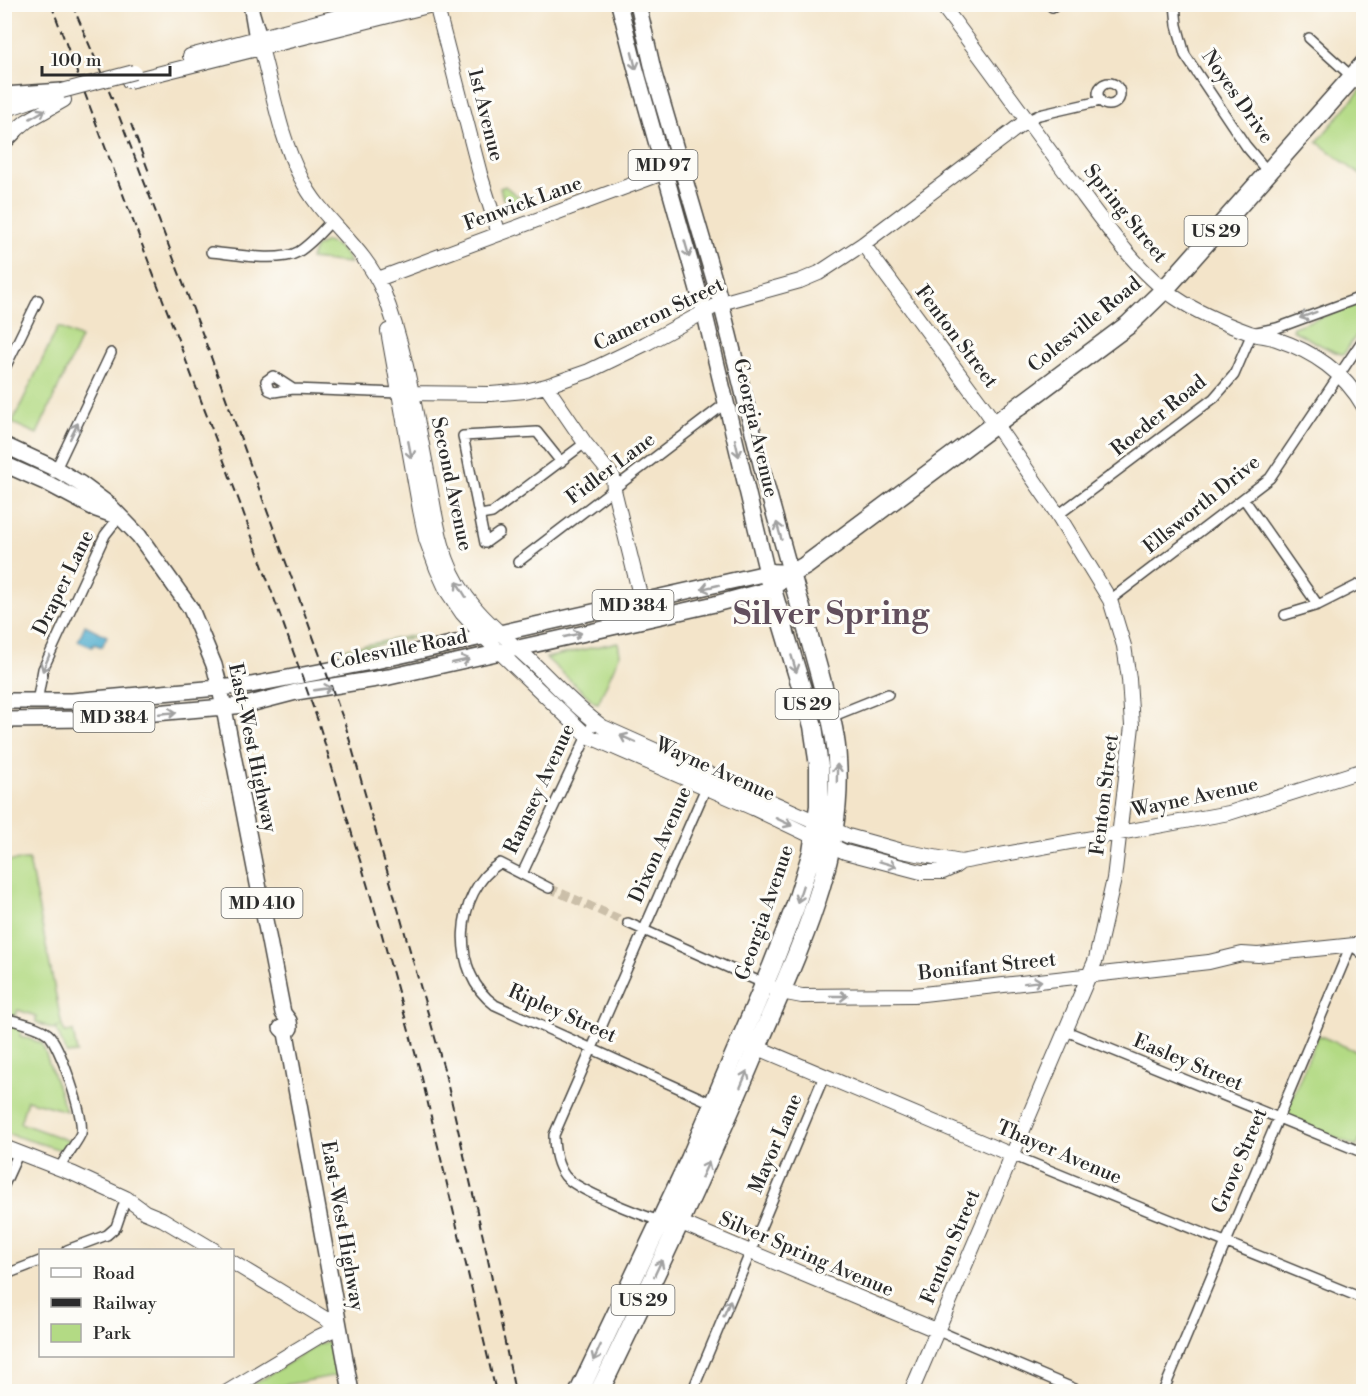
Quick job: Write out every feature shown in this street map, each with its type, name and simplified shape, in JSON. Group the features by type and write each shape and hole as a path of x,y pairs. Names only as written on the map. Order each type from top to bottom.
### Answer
{"highway":[{"name":"Colesville Road","path":"769,581 791,574 812,561 1128,325 1164,290 1357,70"},
{"name":"Georgia Avenue","path":"624,1319 660,1221 722,1107 773,988 825,879 834,838 837,759 831,717 791,574"},
{"name":"Georgia Avenue","path":"769,581 813,727 819,766 820,793 815,830 773,988"},
{"name":"Georgia Avenue","path":"588,1390 706,1168 722,1107"}],"main road":[{"name":"Georgia Avenue","path":"620,4 664,172 704,311 769,581"},
{"name":"Georgia Avenue","path":"638,4 654,74 721,303 791,574"},
{"path":"4,95 63,96"},
{"name":"MD 97","path":"718,369 728,380 741,427 752,429"},
{"name":"East-West Highway","path":"4,445 56,469 108,504 139,536 191,609 206,644 220,688 283,1013 289,1022 290,1028 286,1033 351,1392"},
{"name":"East-West Highway","path":"4,464 50,484 96,509 119,517"},
{"name":"Colesville Road","path":"4,701 37,702 123,698 251,685 351,666 642,603 769,581"},
{"name":"Colesville Road","path":"4,720 87,719 246,705 296,692 390,677 715,604 769,581"}],"street":[{"name":"Second Avenue","path":"250,4 283,134 297,171 312,196 363,255 378,279 394,320 421,476 447,562 458,585 491,635 516,648"},
{"path":"4,110 63,96 385,4"},
{"path":"259,41 436,4"},
{"name":"1st Avenue","path":"436,4 480,174 499,234"},
{"name":"Spring Street","path":"941,4 1104,224 1149,276 1164,290 1201,312 1312,354 1340,374 1364,407"},
{"path":"1051,4 1052,7 1057,4"},
{"name":"Noyes Drive","path":"1175,4 1177,25 1185,55 1246,146 1268,172"},
{"path":"1309,38 1357,70"},
{"path":"8,136 63,96"},
{"name":"Cameron Street","path":"405,393 491,394 525,391 589,371 693,320 704,311 721,303 800,281 819,273 863,244 1026,121 1039,115 1100,101"},
{"name":"Fenwick Lane","path":"378,279 682,166"},
{"path":"211,252 279,257 291,255 309,243 332,220"},
{"name":"Fenton Street","path":"863,244 995,424 1058,515 1110,600 1125,657 1132,726 1120,834 1104,929 1090,975 911,1392"},
{"path":"1252,333 1277,328 1364,296"},
{"path":"4,370 38,300"},
{"name":"Roeder Road","path":"1058,515 1214,398 1234,375 1252,333"},
{"name":"Ellsworth Drive","path":"1110,600 1270,478 1364,338"},
{"path":"50,484 111,353"},
{"path":"546,386 585,443 614,477 614,490 642,603"},
{"path":"293,389 405,393"},
{"name":"Fidler Lane","path":"518,562 726,403"},
{"path":"499,533 485,543 463,436 537,432 561,462"},
{"path":"480,515 492,513 585,443"},
{"path":"1244,499 1318,605"},
{"name":"Draper Lane","path":"37,702 43,669 105,535 119,517"},
{"path":"1285,615 1318,605 1364,582"},
{"name":"Wayne Avenue","path":"491,635 501,652 586,735 709,782"},
{"name":"Wayne Avenue","path":"516,648 603,728 709,782 834,838 848,836 879,846 961,862 1229,813 1364,770"},
{"path":"831,717 888,694"},
{"name":"Ramsey Avenue","path":"522,874 594,721"},
{"name":"Dixon Avenue","path":"581,1187 570,1182 560,1167 554,1147 554,1136 709,782"},
{"name":"Ripley Street","path":"522,874 500,862 492,867 472,895 464,928 465,952 476,986 495,1005 722,1107"},
{"path":"522,874 549,888"},
{"name":"Bonifant Street","path":"628,923 773,988 802,996 914,995 1209,962 1242,954 1258,955 1357,944"},
{"path":"1357,944 1364,955"},
{"name":"Grove Street","path":"1163,1392 1278,1119 1357,944"},
{"path":"4,1018 40,1029 48,1034 66,1069 80,1116 81,1132 60,1168"},
{"name":"Easley Street","path":"1066,1031 1364,1153"},
{"name":"Thayer Avenue","path":"749,1044 1012,1155 1364,1299"},
{"name":"Mayor Lane","path":"692,1392 824,1076"},
{"path":"4,1147 60,1168 129,1201 149,1205 156,1216 211,1249"},
{"path":"4,1185 20,1152"},
{"name":"Silver Spring Avenue","path":"581,1187 660,1221 679,1222 1082,1392"},
{"path":"72,1249 107,1235 116,1227 129,1201"},
{"path":"4,1275 39,1261"},
{"path":"234,1263 339,1327"},
{"path":"234,1390 318,1336 339,1327"}],"green space":[{"path":"1363,87 1363,177 1317,142"},
{"path":"505,186 527,206 503,199 500,188"},
{"path":"326,242 341,250 350,263 310,259 316,247"},
{"path":"1363,302 1363,325 1344,354 1326,348 1292,330 1293,327"},
{"path":"58,327 81,338 37,434 12,423"},
{"path":"421,634 422,636 345,652 344,649"},
{"path":"618,642 620,654 598,703 594,702 546,658"},
{"path":"29,860 62,1026 65,1032 73,1031 77,1053 67,1054 56,1029 60,1026 52,1029 36,1022 36,1016 18,1010 15,1016 5,1013 4,861"},
{"path":"4,1022 22,1028 20,1036 42,1043 66,1111 27,1100 20,1123 70,1141 61,1150 5,1133"},
{"path":"1318,1035 1363,1054 1363,1132 1357,1147 1285,1115"},
{"path":"326,1342 334,1352 338,1375 248,1392 251,1386 319,1344"}],"water":[{"path":"85,625 107,636 102,647 94,644 92,647 78,641"}],"tunnel":[{"path":"549,888 628,923"}],"railway":[{"path":"51,4 241,506 318,721 421,1074 496,1392"},
{"path":"72,4 114,103 204,338 345,724 444,1069 486,1250 515,1392"},
{"path":"131,124 150,175"}],"district":[{"name":"Silver Spring","path":"831,614"}]}
